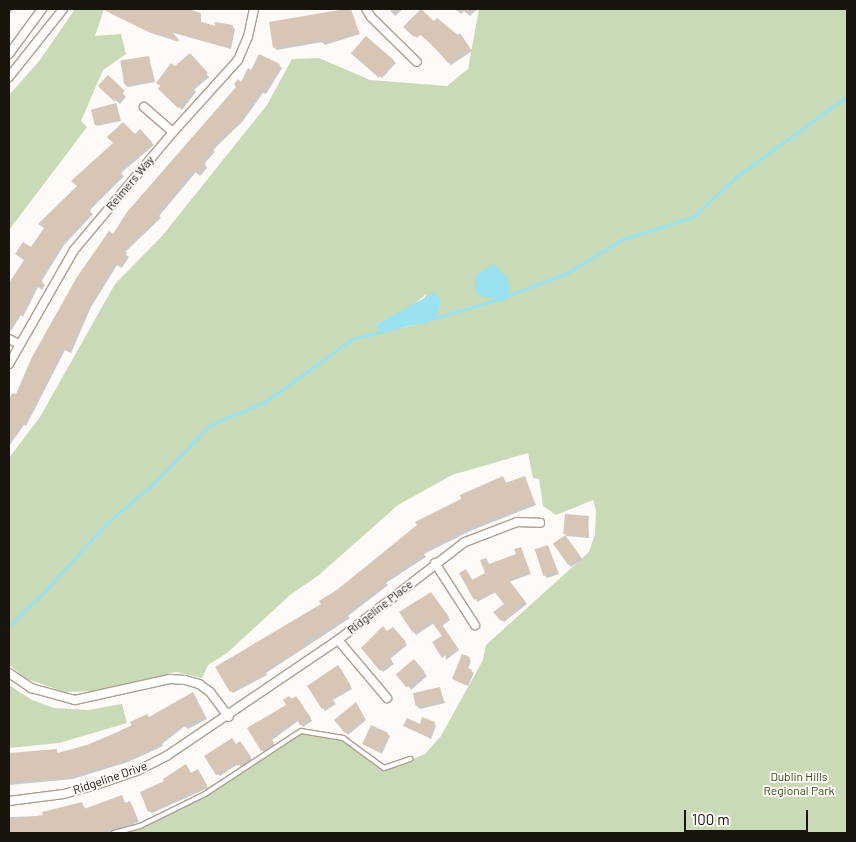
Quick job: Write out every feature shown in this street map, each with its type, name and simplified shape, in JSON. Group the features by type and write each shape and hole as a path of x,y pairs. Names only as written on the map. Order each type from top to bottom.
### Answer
{"street":[{"path":"9,54 42,9"},
{"path":"9,77 63,9"},
{"name":"Reimers Way","path":"9,364 74,250 173,132 238,60 248,37 254,9"},
{"path":"366,9 371,17 417,62"},
{"path":"144,107 173,132"},
{"path":"9,339 19,344"},
{"name":"Ridgeline Place","path":"229,717 338,640 435,563 465,542 517,522 540,523"},
{"path":"435,563 475,625"},
{"path":"338,640 387,698"},
{"path":"9,673 31,688 75,700 170,680 185,680 199,684 210,692 229,717"},
{"name":"Ridgeline Drive","path":"9,801 64,794 137,771 168,756 229,717"}],"lane":[{"path":"114,833 140,826 204,794 300,731 343,738 384,768 390,769 410,759"}],"green space":[{"path":"75,9 104,9 95,36 121,34 126,54 103,70 81,121 87,127 9,230 9,95 40,60"},
{"name":"Dublin Hills Regional Park","path":"479,9 847,9 847,833 120,833 148,824 185,805 299,732 343,741 380,769 386,770 425,754 441,736 483,660 486,645 589,552 595,534 596,510 593,500 556,515 543,506 539,479 533,478 528,453 452,475 398,505 319,575 290,595 227,653 208,665 202,678 176,672 100,691 65,692 27,679 9,665 9,458 40,417 115,284 162,236 267,105 292,59 319,58 370,80 447,86 468,69","holes":["426,294 416,325 381,331 376,325 412,306"]},
{"path":"9,685 32,700 54,708 88,710 122,704 127,723 59,743 9,748"}],"water":[{"path":"494,264 507,278 510,290 505,301 480,296 475,289 476,275"},
{"path":"435,292 440,300 439,308 435,318 427,323 380,331 376,325"}],"building":[{"path":"102,9 188,9 201,13 199,21 215,26 215,22 233,25 229,48 171,31 180,41 147,31"},
{"path":"351,9 359,32 321,43 320,39 273,48 269,22"},
{"path":"421,9 434,21 437,18 458,35 460,33 470,48 448,63 437,49 418,33 414,37 403,27"},
{"path":"366,36 394,60 379,78 351,53"},
{"path":"190,53 208,73 192,87 194,89 178,108 158,89 160,86 156,83 171,63 175,66"},
{"path":"259,54 280,64 274,77 272,76 263,93 260,91 246,107 248,109 228,133 225,131 212,147 214,149 202,161 206,164 197,174 193,170 157,213 160,215 122,250 127,253 119,266 114,263 89,305 68,351 62,348 24,425 21,424 9,440 9,400 12,393 16,394 32,357 77,277 109,231 113,234 127,212 236,87 234,84 238,79 241,82 248,68 251,70"},
{"path":"149,56 153,80 124,84 120,61"},
{"path":"108,75 125,91 115,102 98,86"},
{"path":"116,103 120,118 95,125 91,110"},
{"path":"123,122 135,134 140,129 152,142 131,162 129,160 119,170 122,173 88,208 91,211 62,243 39,279 43,282 40,288 35,285 20,315 18,314 9,329 9,283 24,260 15,254 23,242 31,247 44,228 38,224 77,186 71,181 113,143 107,137"},
{"path":"503,476 505,483 525,476 534,502 467,528 423,551 424,554 384,580 386,582 346,613 348,615 303,642 305,646 230,692 215,667 321,604 319,601 338,589 417,525 415,522 461,499 460,495"},
{"path":"565,514 589,516 587,536 563,534"},
{"path":"565,535 580,556 568,565 553,544"},
{"path":"548,545 557,572 543,576 535,549"},
{"path":"521,547 530,572 508,579 525,601 501,621 493,612 504,604 493,590 474,600 459,573 466,569 472,580 485,573 480,560 486,558 489,564 516,554 514,549"},
{"path":"431,592 449,617 441,623 457,647 442,658 432,642 442,636 431,621 413,633 399,612"},
{"path":"383,626 387,631 393,627 406,642 388,656 392,660 380,671 361,648"},
{"path":"462,654 470,657 466,667 472,670 465,685 452,679"},
{"path":"414,659 425,672 407,687 396,674"},
{"path":"338,665 351,686 332,698 334,701 322,709 307,686"},
{"path":"440,687 443,700 416,706 413,693"},
{"path":"193,692 205,716 184,727 182,724 160,741 161,743 136,756 70,777 9,782 9,753 57,749 57,753 87,745 132,726 130,722 147,714 149,717"},
{"path":"289,696 291,700 296,696 311,718 300,725 296,719 270,737 274,743 261,751 247,728 286,705 283,700"},
{"path":"356,702 364,717 345,733 334,720"},
{"path":"422,717 435,722 428,737 403,726 407,718 420,724"},
{"path":"371,725 388,733 379,752 362,744"},
{"path":"232,738 236,744 240,741 251,757 238,766 235,762 216,775 204,756"},
{"path":"186,764 191,773 198,769 207,785 148,812 140,792 164,781 163,779"},
{"path":"122,795 125,803 130,801 137,819 101,833 9,833 9,820 43,815 42,812 82,802 84,809"}],"waterway":[{"path":"505,297 569,272 623,239 693,217 736,177 847,96"},
{"path":"431,319 500,299"},
{"path":"9,626 48,588 106,524 155,482 210,425 265,402 352,339 399,327"}]}
